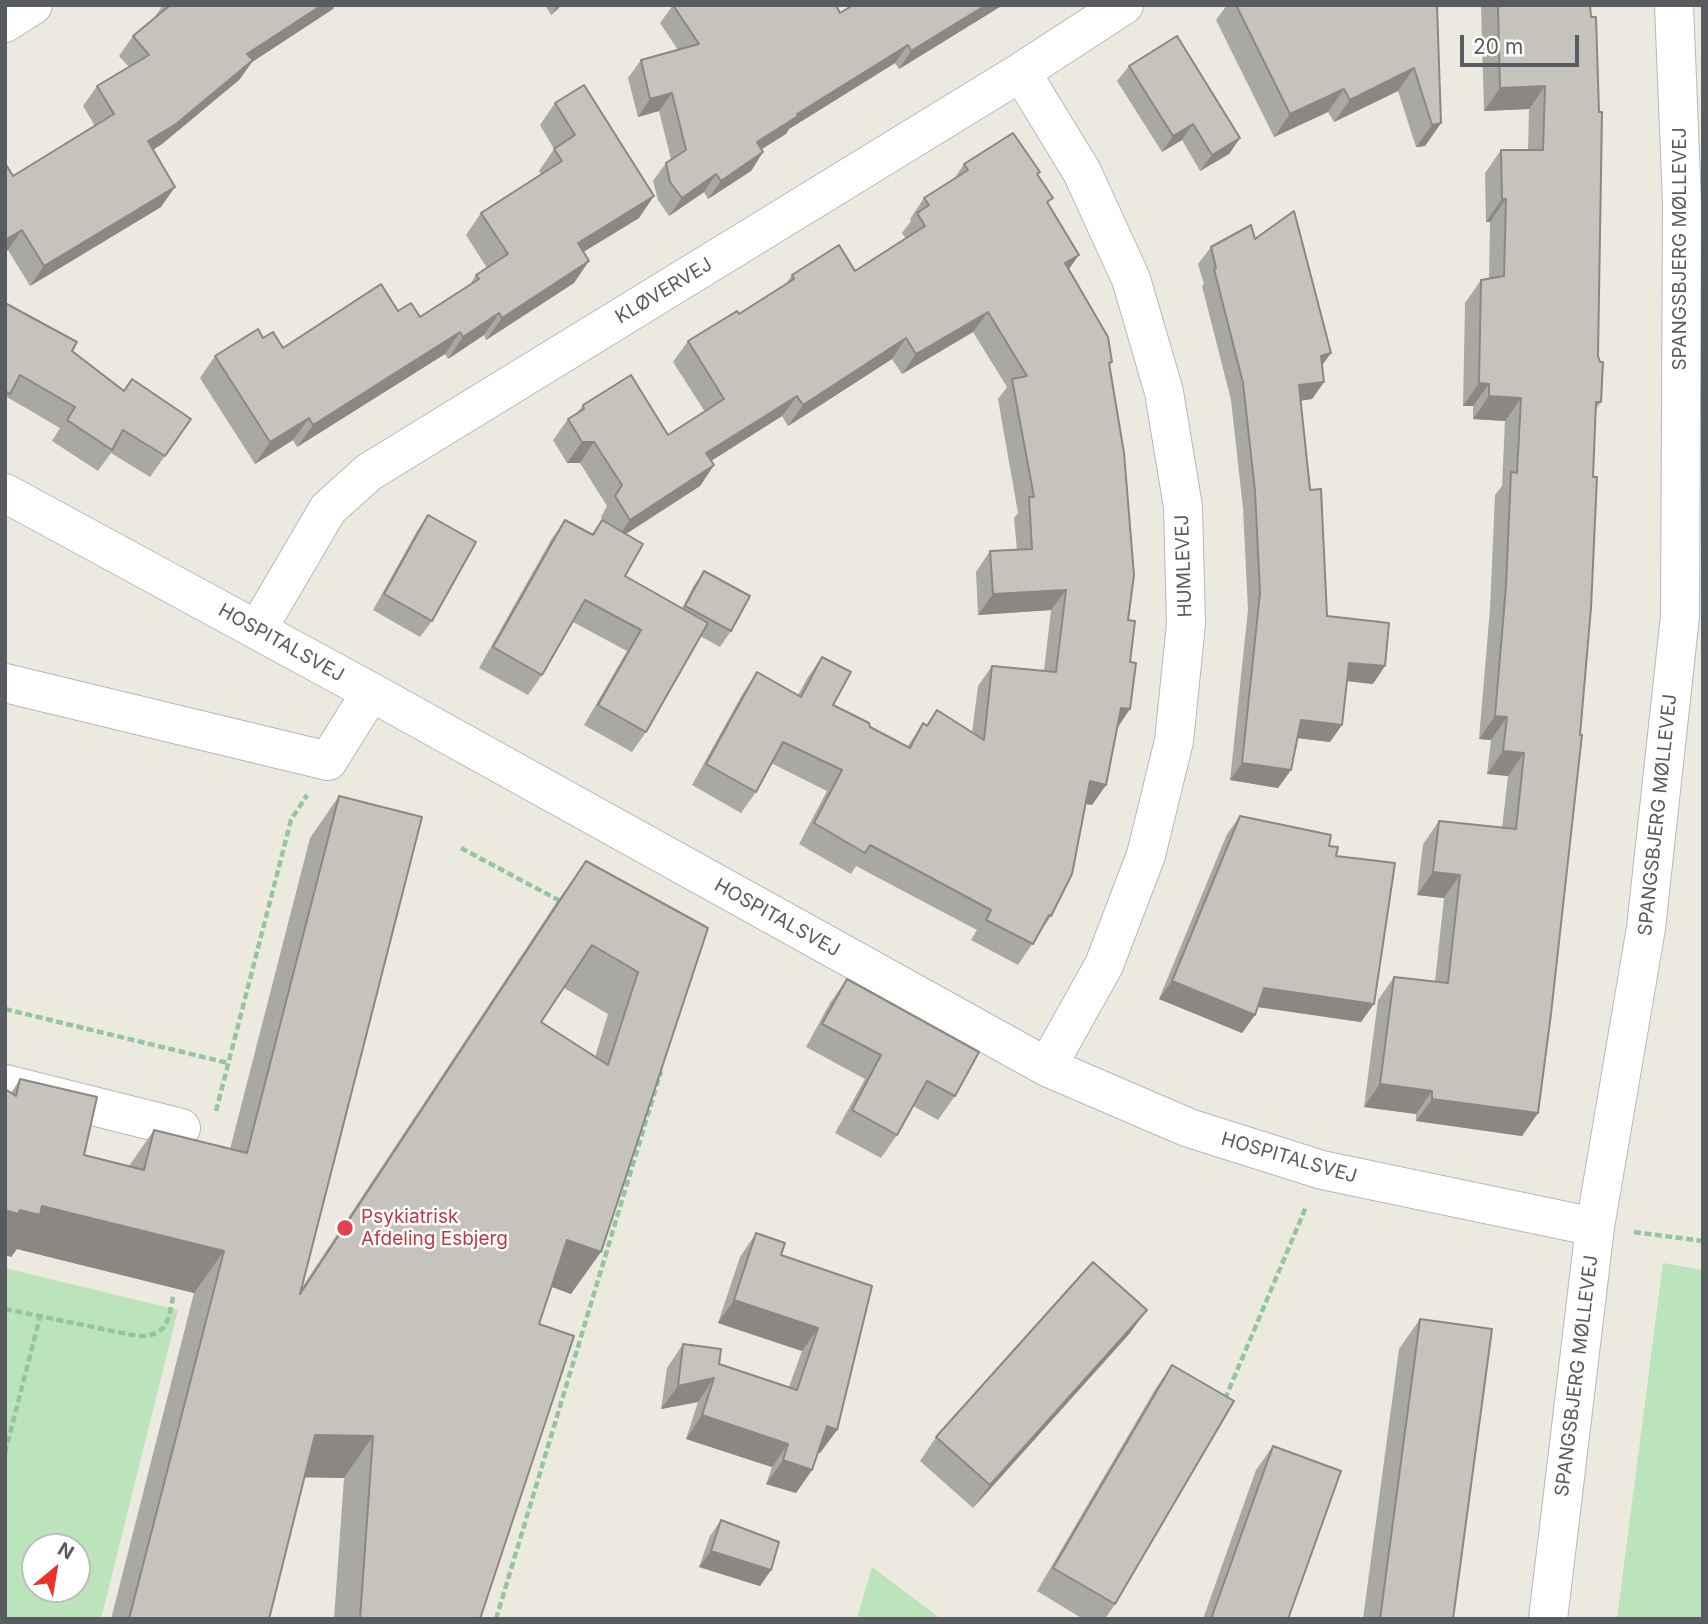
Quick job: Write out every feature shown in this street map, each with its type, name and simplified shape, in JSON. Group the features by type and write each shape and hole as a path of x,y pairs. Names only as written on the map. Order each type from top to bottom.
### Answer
{"street":[{"path":"5,23 33,5"},
{"name":"KLØVERVEJ","path":"257,630 328,509 369,472 1021,72 1124,5"},
{"name":"SPANGSBJERG MØLLEVEJ","path":"1548,1619 1595,1227 1646,928 1691,616 1682,203 1674,5"},
{"name":"HUMLEVEJ","path":"1021,72 1082,172 1134,292 1164,392 1183,507 1186,611 1174,741 1146,855 1104,965 1047,1067"},
{"name":"HOSPITALSVEJ","path":"5,493 371,692 1047,1067 1188,1128 1322,1170 1595,1227"},
{"path":"5,684 328,761 371,692"},
{"path":"5,1084 198,1122"}],"path":[{"path":"198,1122 228,1063 291,820 328,761"},
{"path":"461,848 566,904"},
{"path":"5,1009 228,1063"},
{"path":"496,1619 664,1059"},
{"path":"1225,1400 1322,1170"},
{"path":"1595,1227 1703,1241"},
{"path":"5,1309 152,1337 161,1332 167,1322 174,1293"},
{"path":"5,1453 40,1317"}],"green space":[{"path":"1663,1263 1703,1270 1703,1619 1617,1619"},
{"path":"5,1268 178,1310 101,1619 5,1619"},
{"path":"872,1567 941,1619 857,1619"}],"building":[{"path":"168,5 322,5 247,54 253,60 176,124 148,141 175,187 44,266 22,230 5,240 5,163 13,176 114,114 97,86 149,55 133,36"},
{"path":"673,5 836,5 840,13 853,5 986,5 911,51 908,45 797,114 798,116 757,142 763,152 721,181 716,174 682,198 670,182 666,163 686,150 672,93 650,99 641,60 699,44"},
{"path":"1236,5 1437,5 1441,123 1432,125 1414,68 1350,100 1344,89 1290,114"},
{"path":"1498,5 1590,5 1591,17 1596,17 1599,112 1602,112 1598,356 1600,362 1603,362 1601,402 1596,402 1593,477 1597,477 1591,608 1582,735 1538,1113 1432,1099 1432,1091 1380,1084 1394,977 1448,983 1460,875 1433,872 1439,821 1516,829 1524,753 1503,751 1507,717 1495,716 1506,586 1511,472 1517,473 1521,398 1489,396 1489,384 1479,383 1481,280 1504,276 1506,199 1502,199 1501,150 1543,150 1545,86 1500,88"},
{"path":"1177,36 1240,138 1212,155 1193,124 1173,136 1129,66"},
{"path":"584,85 654,196 578,243 589,261 502,318 499,313 463,337 460,332 313,425 309,418 270,442 215,356 258,329 263,338 273,332 283,348 381,284 398,311 411,303 420,317 479,279 476,275 508,254 481,213 562,161 554,149 575,135 555,103"},
{"path":"1013,133 1040,172 1037,174 1053,198 1047,202 1079,255 1065,263 1108,337 1112,362 1109,363 1124,453 1134,575 1128,620 1135,621 1130,662 1136,663 1130,709 1121,708 1106,785 1090,781 1072,874 1033,944 986,920 991,910 870,845 865,853 814,823 842,770 783,742 756,792 706,764 757,672 801,697 822,657 851,672 833,705 910,748 923,723 927,726 937,710 984,740 992,666 1056,672 1066,590 993,594 990,551 1032,549 1029,497 1034,497 1012,379 1027,376 988,312 916,354 906,338 803,405 797,396 706,453 714,465 630,520 615,496 622,485 594,442 582,442 568,419 584,409 583,405 631,375 668,435 724,399 688,341 737,311 739,314 794,279 792,275 839,245 855,271 925,226 917,213 929,205 924,198 968,170 964,164"},
{"path":"1294,211 1331,353 1321,356 1324,382 1299,385 1310,490 1321,489 1327,616 1389,623 1385,666 1349,663 1342,725 1301,720 1291,770 1242,763 1260,593 1255,491 1243,383 1214,269 1216,268 1211,247 1251,225 1255,239"},
{"path":"5,303 77,342 72,351 124,391 132,379 191,419 165,456 123,430 112,450 67,420 75,407 20,375 10,394 5,391"},
{"path":"428,515 476,542 432,621 384,594"},
{"path":"565,520 593,535 602,520 643,544 625,576 708,623 646,732 598,705 641,630 585,600 542,675 493,647"},
{"path":"704,571 750,596 731,631 685,606"},
{"name":"Psykiatrisk Afdeling Esbjerg","path":"339,796 422,817 300,1294 586,861 708,928 601,1252 567,1240 539,1324 574,1336 480,1619 360,1619 373,1436 315,1435 269,1619 129,1619 224,1251 42,1206 40,1215 20,1210 18,1214 5,1210 5,1089 16,1096 20,1079 97,1097 84,1155 144,1170 154,1130 247,1153","holes":["592,945 638,972 608,1065 541,1022"]},
{"path":"1240,816 1331,835 1329,846 1338,847 1336,856 1395,863 1374,1004 1264,988 1255,1015 1172,981"},
{"path":"847,979 979,1052 955,1096 927,1081 897,1135 852,1110 881,1055 822,1024"},
{"path":"756,1233 785,1243 781,1255 872,1286 837,1430 827,1426 812,1470 783,1460 788,1444 702,1415 714,1378 678,1386 683,1344 721,1349 719,1364 797,1390 818,1328 734,1300"},
{"path":"1093,1262 1147,1310 990,1485 936,1437"},
{"path":"1420,1319 1492,1329 1453,1619 1380,1619"},
{"path":"1172,1365 1234,1401 1115,1604 1053,1568"},
{"path":"1273,1446 1341,1471 1288,1619 1211,1619"},
{"path":"721,1520 779,1542 771,1570 711,1551"}],"place":[{"name":"Psykiatrisk Afdeling Esbjerg","path":"345,1228"}]}
